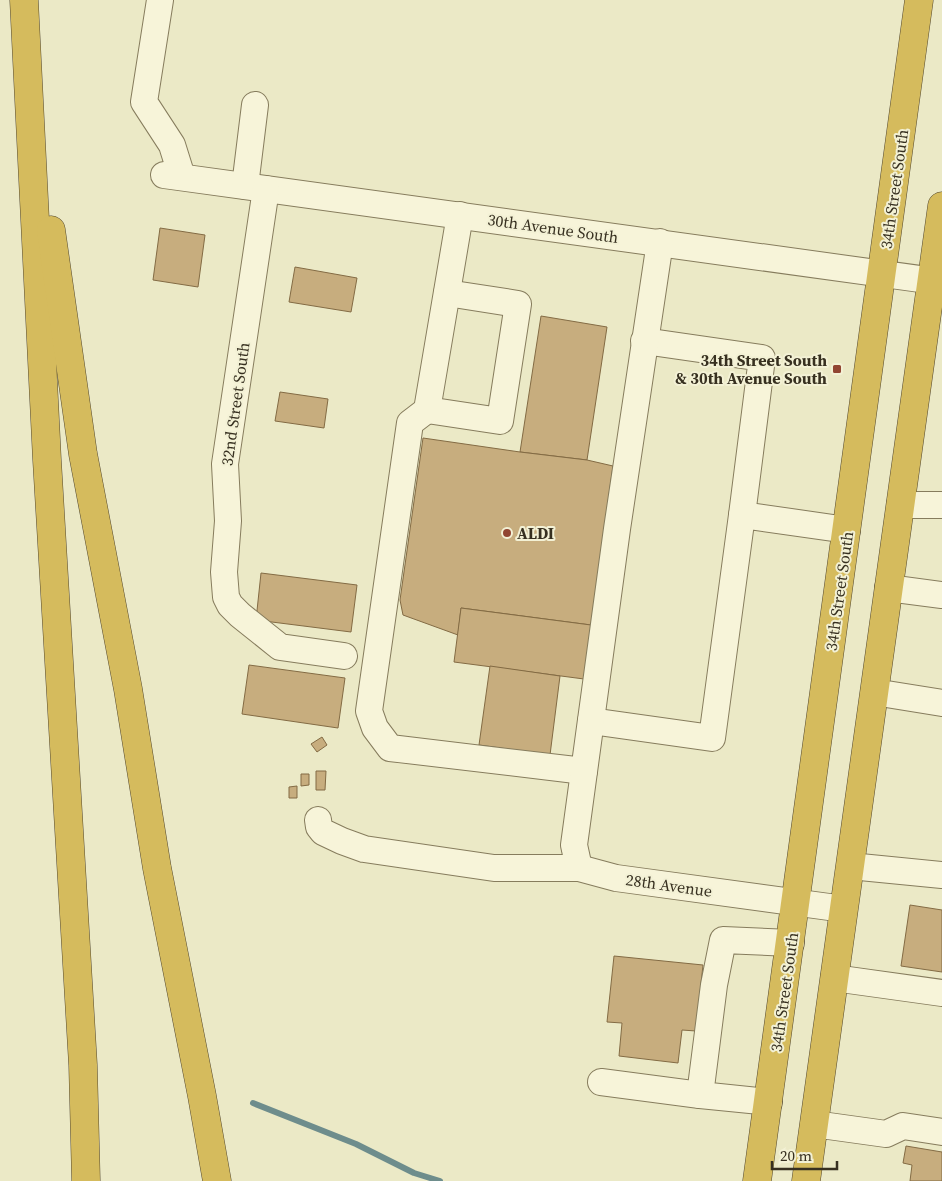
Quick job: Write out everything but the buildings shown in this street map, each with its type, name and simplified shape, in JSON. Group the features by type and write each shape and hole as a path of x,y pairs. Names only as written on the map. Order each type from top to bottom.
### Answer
{"highway":[{"path":"24,0 47,460 83,1065 86,1181"},
{"name":"34th Street South","path":"757,1181 919,0"},
{"path":"26,54 83,454 128,689 157,868 217,1181"},
{"path":"806,1181 900,505 937,281 942,206"}],"street":[{"name":"30th Avenue South","path":"160,0 144,102 172,145 173,176 937,281"},
{"name":"32nd Street South","path":"255,105 256,187 225,464 228,521 224,572 226,597 230,605 240,615 280,647 344,656"},
{"path":"460,215 427,410 410,423 369,711 375,728 390,748 584,771"},
{"path":"579,868 574,845 644,341 660,242"},
{"path":"427,410 500,421 518,304 446,293"},
{"path":"591,721 712,738 762,358 644,341"},
{"path":"900,505 942,505"},
{"path":"742,515 847,530"},
{"path":"888,588 942,595"},
{"path":"874,692 942,703"},
{"name":"28th Avenue","path":"318,820 318,827 323,832 364,849 494,868 579,868 616,878 844,909"},
{"path":"850,866 942,874"},
{"path":"700,1095 714,985 723,940 791,943"},
{"path":"834,978 942,993"},
{"path":"601,1082 769,1102"},
{"path":"814,1124 886,1134 903,1126 942,1132"}],"waterway":[{"path":"253,1103 356,1144 414,1173 440,1181"}],"place":[{"name":"34th Street South & 30th Avenue South","path":"837,369"},
{"name":"ALDI","path":"507,533"}]}
